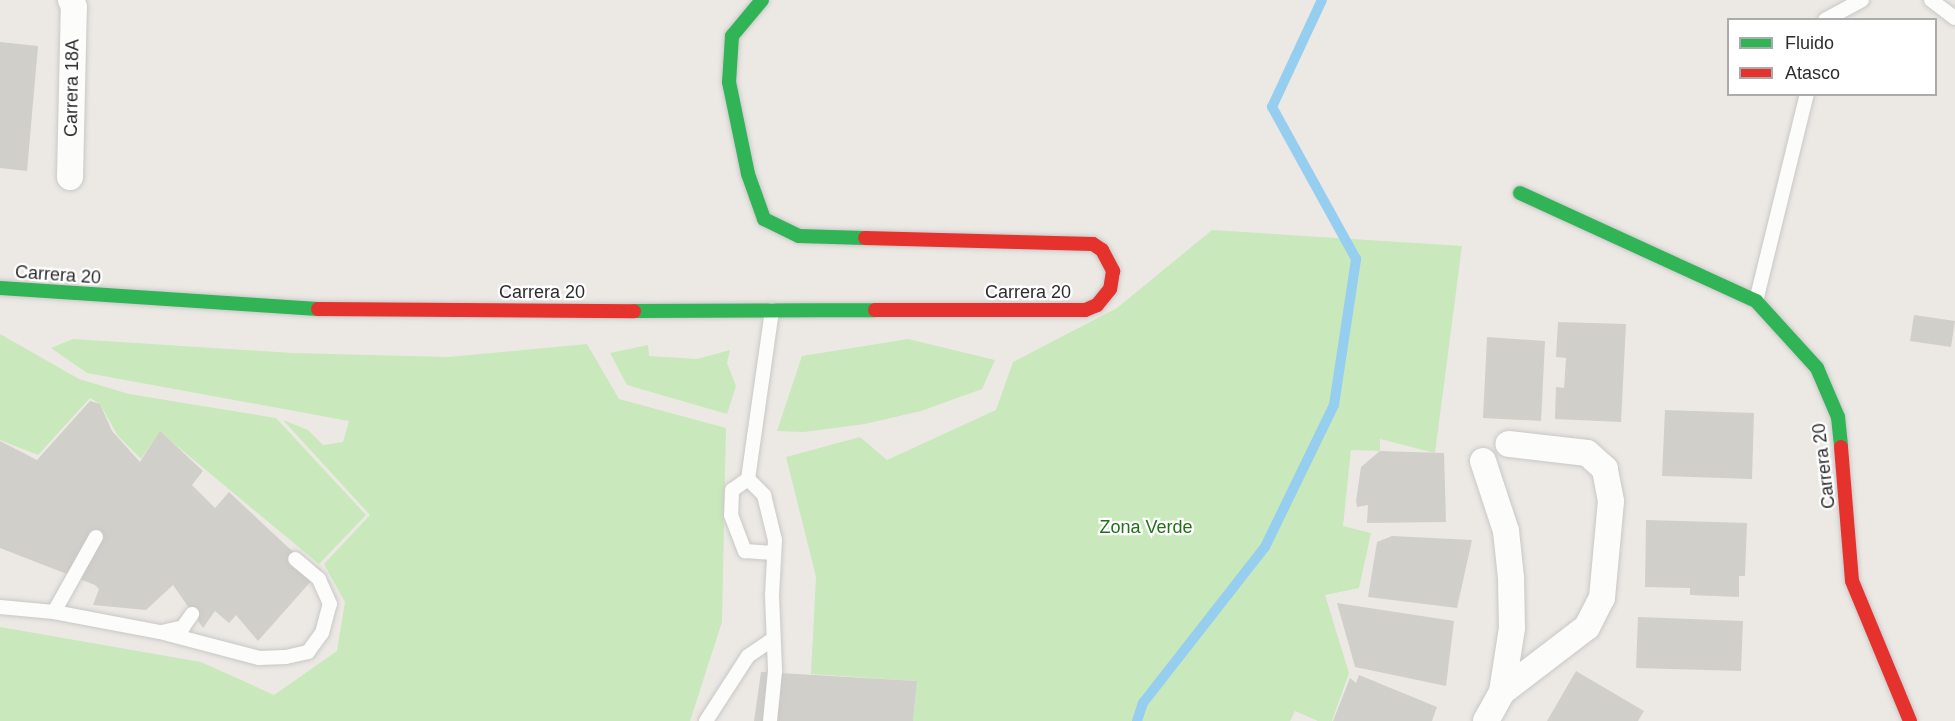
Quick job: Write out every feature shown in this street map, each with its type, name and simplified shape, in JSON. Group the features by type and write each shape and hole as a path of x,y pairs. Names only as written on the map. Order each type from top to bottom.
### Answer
{"street":[{"name":"Carrera 18A","path":"70,177 74,7 71,0"},
{"name":"Carrera 20","path":"0,288 354,311 1084,310 1097,305 1110,289 1113,271 1102,250 1093,244 799,236 764,219 748,174 729,82 732,36 762,0"},
{"name":"Carrera 20","path":"1520,193 1756,301 1817,368 1838,417 1852,581 1910,721"},
{"path":"1502,692 1587,627 1602,598 1611,501 1605,469 1587,453 1509,444"},
{"path":"1483,461 1506,531 1511,578 1512,628 1502,692 1486,721"}],"lane":[{"path":"1829,18 1862,0"},
{"path":"1931,0 1955,18"},
{"path":"1756,301 1807,96"},
{"path":"772,310 748,479 732,490 731,515 745,551 772,553"},
{"path":"748,479 764,495 775,540 772,553 772,640 775,672 770,721"},
{"path":"54,612 96,537"},
{"path":"0,606 54,612 160,632 259,658 308,652 322,633 330,604 319,579 295,559"},
{"path":"160,632 183,627 192,614"},
{"path":"706,721 748,656 772,640"}],"green space":[{"name":"Zona Verde","path":"1212,230 1462,246 1435,453 1380,439 1380,451 1351,450 1343,526 1371,533 1359,588 1325,595 1349,673 1332,721 1318,721 1295,711 1290,721 913,721 917,681 811,674 816,577 786,457 860,437 887,460 996,410 1013,362 1117,308"},
{"path":"0,334 79,379 129,394 276,418 366,515 319,564 160,432 141,459 118,436 100,404 90,398 38,455 0,440"},
{"path":"73,339 293,353 448,357 587,344 619,399 726,428 722,622 690,721 0,721 0,627 201,662 274,695 337,651 345,602 324,564 370,515 283,420 308,430 323,445 343,442 349,421 87,373 51,348"},
{"path":"908,339 995,360 982,389 921,411 865,424 804,432 777,431 802,356"},
{"path":"648,345 649,356 697,359 730,350 727,363 736,386 727,414 627,385 610,353"}],"building":[{"path":"0,42 38,46 27,171 0,168"},
{"path":"1914,315 1955,321 1951,347 1910,341"},
{"path":"1558,322 1626,324 1621,422 1555,419 1556,387 1564,388 1566,358 1556,357"},
{"path":"1487,337 1545,341 1541,421 1483,418"},
{"path":"90,401 100,404 112,431 140,462 160,431 203,471 192,485 215,508 229,492 291,550 321,570 258,641 236,615 229,623 215,611 203,628 173,585 146,610 93,605 99,589 95,585 0,548 0,441 37,460"},
{"path":"1665,410 1754,413 1752,479 1662,476"},
{"path":"1380,451 1444,453 1446,522 1367,523 1368,505 1357,507 1356,501 1361,467"},
{"path":"1646,520 1747,523 1745,576 1739,576 1739,597 1690,595 1690,588 1645,587"},
{"path":"1392,536 1472,540 1457,608 1368,597 1377,542"},
{"path":"1337,603 1454,621 1446,686 1355,667"},
{"path":"1638,617 1743,621 1741,671 1636,668"},
{"path":"1576,671 1644,711 1638,721 1547,721"},
{"path":"761,672 917,681 913,721 754,721"},
{"path":"1359,675 1437,707 1432,721 1333,721 1350,678 1356,683"}],"waterway":[{"path":"1137,721 1143,703 1265,547 1334,405 1356,259 1272,107 1322,0"}],"traffic: fast":[{"path":"762,0 732,36 729,82 748,174 764,219 799,236 865,238"},
{"path":"1520,193 1756,301 1817,368 1838,417 1841,447"},
{"path":"0,288 318,309"},
{"path":"634,311 875,310"}],"traffic: jam":[{"path":"865,238 1093,244 1102,250 1113,271 1110,289 1097,305 1085,310 875,310"},
{"path":"318,309 634,311"},
{"path":"1841,447 1852,581 1910,721"}]}
